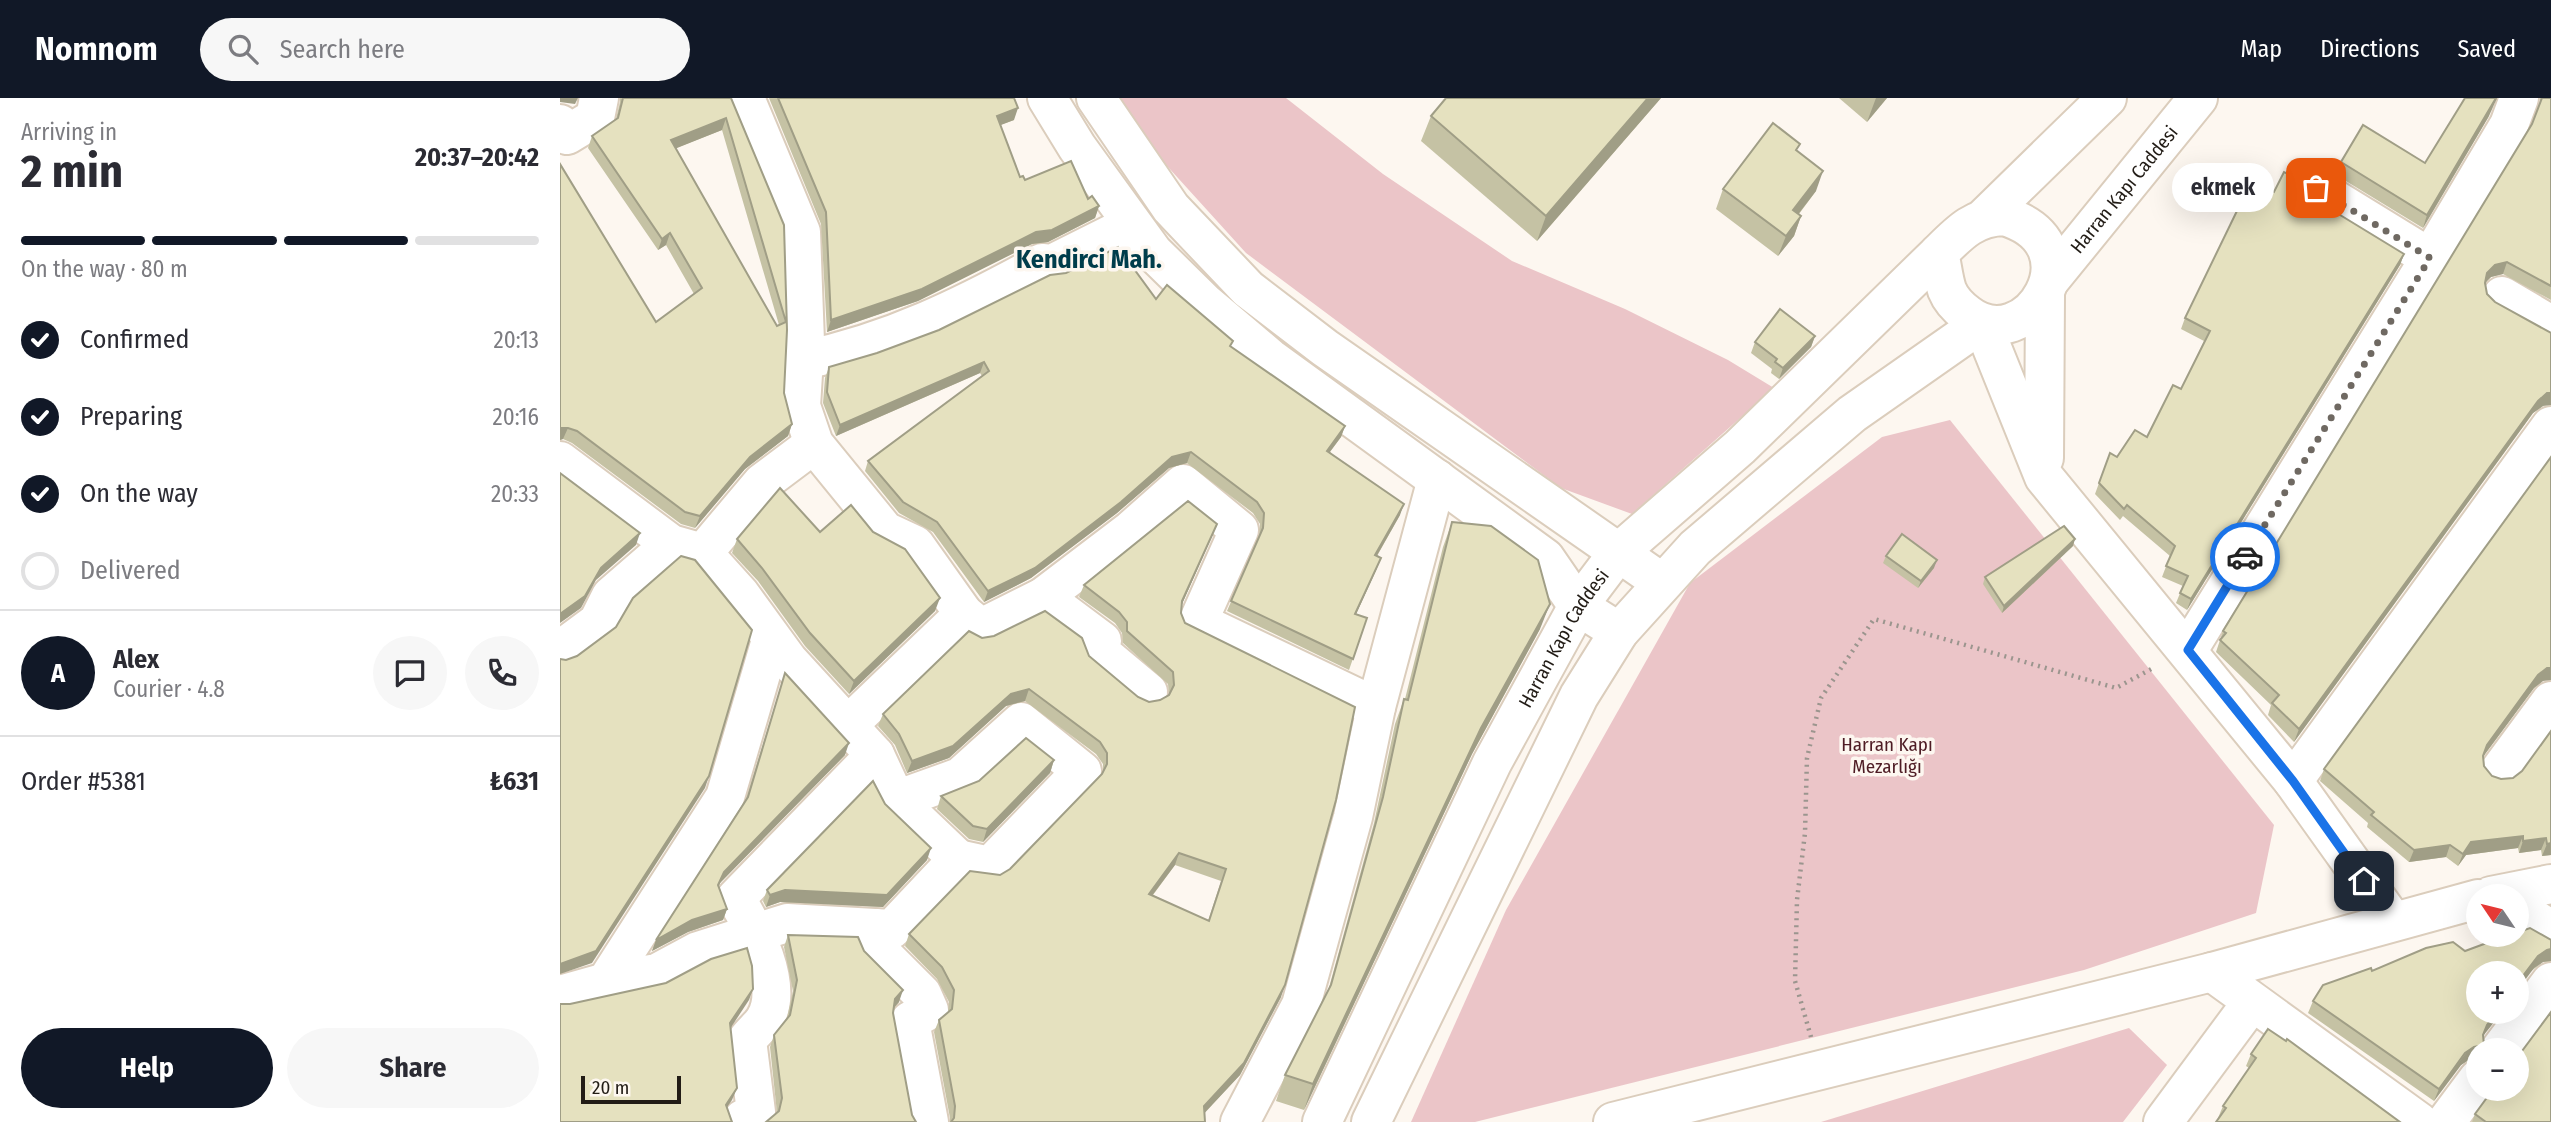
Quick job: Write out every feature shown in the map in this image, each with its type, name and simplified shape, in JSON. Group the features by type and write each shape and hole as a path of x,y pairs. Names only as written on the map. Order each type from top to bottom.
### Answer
{"street":[{"path":"560,124 567,135 595,118 599,98"},
{"path":"745,98 800,232 804,360 801,405 814,444 885,531 915,545 964,614 981,628 1043,597 1131,530 1183,484 1239,530 1198,622 1376,707"},
{"path":"1047,98 1076,147 1153,252 1224,319 1270,358 1545,558 1578,606 1619,632"},
{"path":"1096,98 1171,208 1248,289 1325,348 1661,582"},
{"path":"2047,288 2034,310 2020,319 2003,324 1982,323 1957,306 1947,290 1939,253 1968,225 1985,217 2107,98"},
{"name":"Harran Kapı Caddesi","path":"2047,288 2198,98"},
{"path":"2188,650 2430,258 2509,125 2519,98"},
{"path":"2316,188 2430,258"},
{"path":"1985,217 2013,219 2037,232 2051,263 2047,288 2044,477"},
{"path":"804,360 859,349 966,305 1042,263 1052,264 1132,224"},
{"name":"Harran Kapı Caddesi","path":"1322,1122 1492,763 1578,606 1618,553 1740,447 1939,253"},
{"path":"2502,296 2551,325"},
{"path":"1982,323 2044,477 2293,781 2392,920"},
{"path":"1371,1122 1579,696 1619,632 1661,582 1764,486 1833,430 1982,323"},
{"path":"2293,781 2551,426"},
{"path":"560,650 598,622 611,596 687,548 762,483 814,444"},
{"path":"560,461 687,548 740,594 772,640 875,755 896,800 958,859 990,866 1082,771 1021,722 960,777 896,800"},
{"path":"1240,1122 1301,1005 1353,817 1376,707 1437,478"},
{"path":"1043,597 1102,641 1099,651 1148,692"},
{"path":"848,725 964,614"},
{"path":"606,982 725,797 772,640"},
{"path":"2500,770 2551,701"},
{"path":"744,1122 743,1119 756,1112 747,1040 766,1017 772,985 756,932 736,898 875,755"},
{"path":"560,995 606,982 657,973 698,951 787,923 892,929 958,859"},
{"path":"2529,890 2551,884"},
{"path":"1613,1122 2212,972 2392,920 2466,904"},
{"path":"2529,917 2551,930"},
{"path":"875,928 875,947 922,994 929,1010 910,1021 929,1122"},
{"path":"2212,972 2419,1122"},
{"path":"2509,1038 2551,982"},
{"path":"2163,1122 2252,1002"},
{"path":"2446,1122 2466,1095"}],"path":[{"path":"1820,1071 1795,981 1797,900 1805,833 1808,758 1822,698 1874,619 2116,688 2188,650"}],"green space":[{"path":"1113,98 1286,98 1383,174 1512,261 1625,309 1728,360 1774,388 1632,514 1561,488 1246,253 1139,135"},
{"name":"Harran Kapı Mezarlığı","path":"1950,420 2274,825 2256,913 2084,970 1475,1122 1411,1122 1506,910 1690,583 1882,437"},
{"path":"2129,1028 2167,1065 2123,1122 1821,1122"}],"building":[{"path":"623,98 731,98 784,225 787,330 784,393 792,424 750,457 700,516 685,512 577,431 560,428 560,164 656,322 702,288 670,233 662,239 592,136 618,118","holes":["726,118 786,322 777,326 671,140"]},
{"path":"778,98 1014,98 1018,108 997,116 1020,177 1023,176 1025,180 1071,161 1088,199 1092,196 1099,206 1052,230 1036,232 922,289 831,320 826,212"},
{"path":"1446,98 1648,98 1546,216 1431,116"},
{"path":"2465,98 2496,98 2427,215 2341,162 2363,125 2425,163"},
{"path":"2542,98 2551,98 2551,286 2507,262 2495,265 2487,273 2485,283 2487,294 2495,302 2551,333 2551,393 2538,401 2299,729 2272,703 2279,695 2220,640 2226,633 2223,631 2532,124"},
{"path":"1773,123 1800,144 1796,150 1823,171 1793,210 1801,216 1786,236 1723,189"},
{"path":"2294,171 2299,174 2300,187 2309,196 2404,254 2191,599 2180,593 2188,576 2166,566 2175,546 2127,505 2124,509 2099,483 2110,453 2117,457 2135,430 2147,437 2173,385 2181,389 2210,331 2185,318 2252,180 2274,192 2284,172 2292,176"},
{"path":"1118,247 1156,299 1167,285 1233,341 1230,346 1345,426 1327,451 1404,504 1375,555 1381,558 1355,614 1367,618 1353,659 1231,601 1263,528 1264,513 1257,502 1191,452 1172,457 1121,502 1035,568 988,591 937,522 903,502 868,461 989,371 984,362 840,425 827,392 829,367 939,330 1050,275 1066,273"},
{"path":"1780,309 1815,336 1783,368 1775,362 1777,359 1755,342"},
{"path":"2551,457 2551,668 2538,675 2487,745 2483,756 2484,766 2492,776 2501,779 2513,778 2522,771 2551,731 2551,843 2547,844 2546,838 2523,841 2523,836 2471,842 2463,854 2450,845 2414,850 2371,815 2374,812 2324,769"},
{"path":"560,473 640,533 601,568 585,596 560,614"},
{"path":"780,488 820,532 851,505 873,532 905,549 940,598 854,681 810,633 737,539"},
{"path":"1188,501 1217,524 1182,601 1181,613 1185,623 1355,707 1336,800 1285,985 1244,1063 1204,1106 1205,1122 951,1122 955,1106 939,1020 952,1009 954,990 942,967 909,934 970,871 1000,875 1010,869 1102,774 1107,764 1107,753 1100,742 1029,689 1011,694 953,746 912,761 899,734 883,714 969,631 982,638 994,636 1045,611 1082,638 1089,656 1138,697 1149,702 1169,695 1174,685 1173,672 1127,631 1127,622 1119,612 1084,585","holes":["1179,853 1226,869 1209,921 1149,894"]},
{"path":"1452,522 1491,526 1538,560 1550,604 1481,728 1313,1084 1285,1075 1331,985 1383,797 1404,699 1408,700"},
{"path":"2064,526 2075,539 2004,606 1985,577"},
{"path":"1902,534 1937,560 1921,581 1886,556"},
{"path":"681,556 695,560 752,630 709,776 596,951 560,964 560,659 577,656 616,627 633,598"},
{"path":"785,673 849,743 724,872 718,885 727,909 692,920 656,940 748,797"},
{"path":"1026,738 1054,760 987,829 973,826 941,796 979,781"},
{"path":"873,781 885,804 931,848 887,895 785,890 770,895 767,890"},
{"path":"2529,928 2551,940 2551,949 2538,956 2529,968 2529,961 2466,961 2466,1024 2488,1024 2483,1038 2466,1038 2466,1052 2439,1089 2313,1001 2323,985 2371,968 2372,971 2426,948 2453,942 2465,951 2476,947 2529,947"},
{"path":"788,935 858,937 864,951 903,990 895,999 893,1013 912,1115 916,1122 766,1122 779,1111 782,1098 774,1035 790,1015 797,980"},
{"path":"747,948 752,966 753,989 730,1023 737,1088 726,1105 732,1122 560,1122 560,1004 666,983 711,959"},
{"path":"2551,1012 2551,1122 2486,1122 2475,1114 2484,1101 2529,1101 2529,1042"},
{"path":"2268,1029 2286,1041 2287,1039 2400,1122 2216,1122 2226,1108 2223,1106 2256,1058 2251,1054"}],"way so far":[{"path":"2245,557 2430,258 2316,188"}],"place":[{"name":"ekmek","path":"2316,188"}],"district":[{"name":"Kendirci Mah.","path":"1089,259"}],"route":[{"path":"2245,557 2188,650 2293,781 2364,881"}]}
